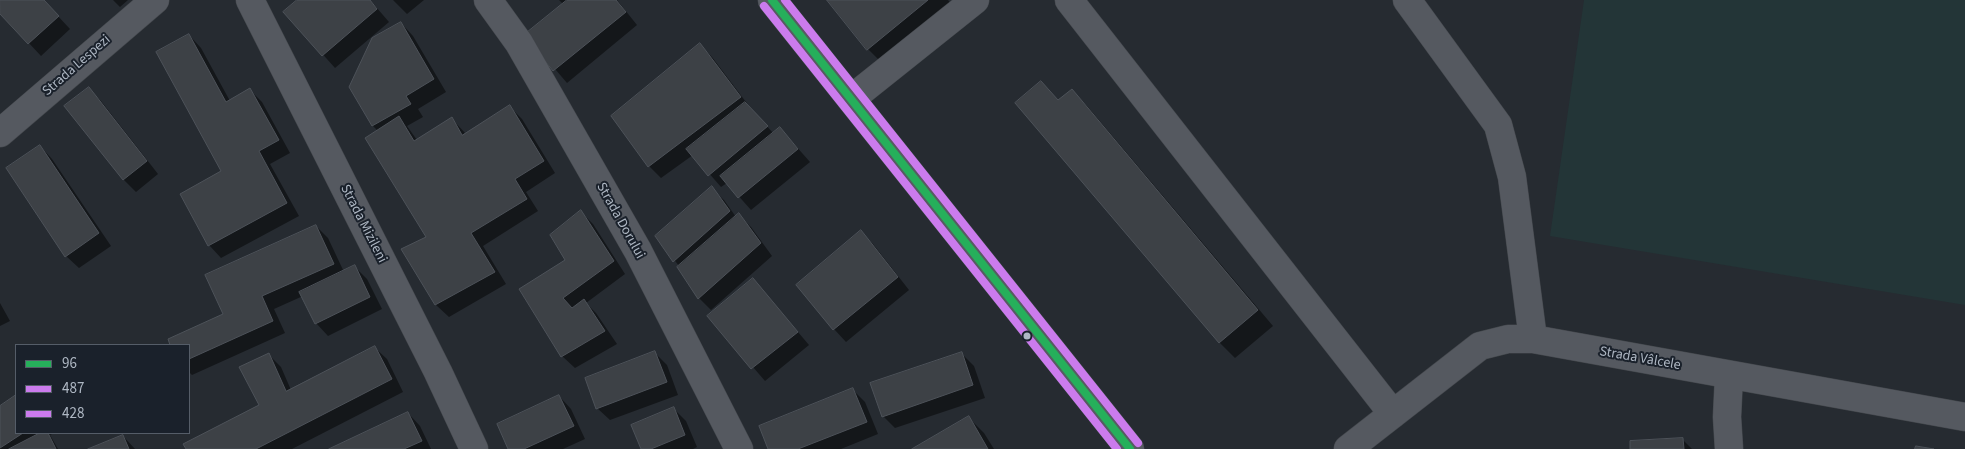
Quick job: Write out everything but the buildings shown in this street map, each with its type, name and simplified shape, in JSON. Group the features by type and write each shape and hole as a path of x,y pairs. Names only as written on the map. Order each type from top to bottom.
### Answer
{"main road":[{"path":"772,0 1130,449"}],"street":[{"name":"Strada Lespezi","path":"0,133 154,0"},
{"name":"Strada Mizileni","path":"250,0 434,364 474,449"},
{"name":"Strada Dorului","path":"488,0 519,43 638,251 739,449"},
{"path":"851,98 975,0"},
{"path":"1069,0 1393,414"},
{"path":"1407,0 1498,125 1512,177 1533,339"},
{"name":"Strada Vâlcele","path":"1348,449 1480,346 1508,339 1533,339 1965,417"},
{"path":"1729,449 1727,417 1730,375"}],"shaded area":[{"path":"1584,0 1965,0 1965,305 1550,236"}],"transit line":[{"name":"96","path":"772,0 1130,449"},
{"name":"428","path":"785,0 1138,443"},
{"name":"487","path":"764,6 1117,449"}]}
